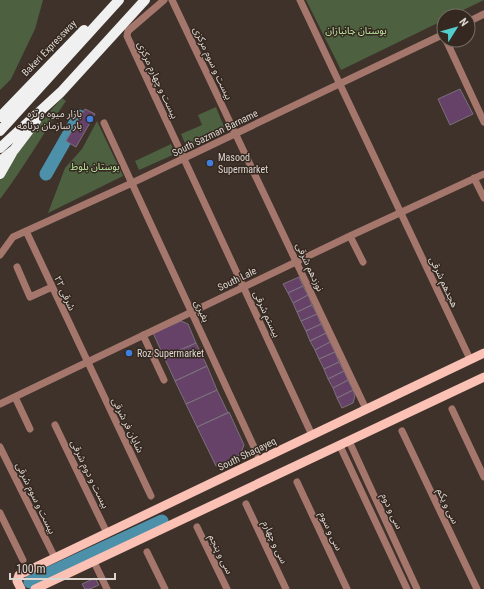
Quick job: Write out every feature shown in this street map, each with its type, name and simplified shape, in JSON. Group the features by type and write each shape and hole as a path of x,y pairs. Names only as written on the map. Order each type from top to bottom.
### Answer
{"highway":[{"name":"Bakeri Expressway","path":"0,118 71,41 96,18 119,0"},
{"path":"0,131 119,0"},
{"path":"0,163 14,150 55,98 145,0"},
{"path":"0,148 55,98"},
{"path":"0,174 14,150"}],"main road":[{"name":"South Shaqayeq","path":"21,589 17,581 19,575 484,352"},
{"path":"35,589 351,445 484,376"}],"street":[{"name":"بیست و چهارم مرکزی","path":"164,0 128,31 127,36 183,159"},
{"name":"بیست و سوم مرکزی","path":"172,0 236,134"},
{"name":"هجدهم شرقی","path":"300,0 400,214 470,359"},
{"name":"South Sazman Barname","path":"0,255 14,237 26,231 183,159 436,38"},
{"path":"450,48 484,122"},
{"name":"بغیری","path":"104,123 260,460"},
{"name":"نوزدهم شرقی","path":"236,134 366,409"},
{"name":"بیستم شرقی","path":"183,159 312,435"},
{"name":"South Lale","path":"0,404 350,236 484,174"},
{"path":"474,178 484,198"},
{"name":"۲۲ شرقی","path":"26,231 87,362"},
{"path":"350,236 362,262"},
{"path":"18,267 30,297 52,287"},
{"path":"143,335 164,380"},
{"name":"شایان فر شرقی","path":"87,362 151,496"},
{"path":"15,398 30,429"},
{"path":"452,409 484,477"},
{"name":"بیست و دوم شرقی","path":"55,425 107,533"},
{"name":"سی و یکم","path":"402,431 477,589"},
{"name":"سی و دوم","path":"351,445 417,589"},
{"name":"بیست و سوم شرقی","path":"0,447 55,558"},
{"name":"سی و دوم","path":"341,449 407,589"},
{"name":"سی و سوم","path":"297,482 348,589"},
{"name":"سی و چهارم","path":"246,504 286,589"},
{"path":"370,511 379,507"},
{"path":"0,513 23,560"},
{"name":"سی و پنجم","path":"197,527 227,589"},
{"path":"147,552 165,589"},
{"path":"94,562 107,589"}],"green space":[{"path":"0,0 43,0 35,29 11,79 0,90"},
{"name":"بوستان جانبازان","path":"306,0 484,0 468,8 436,8 436,24 341,70"},
{"path":"62,98 66,101 0,199 0,177 28,136"},
{"path":"216,107 225,129 187,148 181,134 202,125 198,115"},
{"name":"بوستان بلوط","path":"97,121 123,176 48,213 65,168 82,149"},
{"path":"171,144 175,154 139,170 135,161"}],"building":[{"path":"460,89 473,114 450,125 438,99"},
{"path":"85,109 95,114 76,147 66,141"},
{"path":"299,277 303,286 288,293 283,284"},
{"path":"303,286 308,295 293,303 288,293"},
{"path":"308,295 312,305 297,312 293,303"},
{"path":"312,305 317,314 301,321 297,312"},
{"path":"317,314 321,324 306,331 301,321"},
{"path":"181,321 188,324 196,343 164,357 153,333"},
{"path":"321,324 326,333 310,341 306,331"},
{"path":"326,333 330,342 315,350 310,341"},
{"path":"330,342 335,352 319,359 315,350"},
{"path":"196,343 207,366 175,381 164,357"},
{"path":"335,352 339,362 324,369 319,359"},
{"path":"339,362 344,371 328,379 324,369"},
{"path":"207,366 217,390 186,404 175,381"},
{"path":"344,371 348,380 333,388 328,379"},
{"path":"348,380 353,390 337,398 333,388"},
{"path":"217,390 228,413 197,427 186,404"},
{"path":"353,390 355,396 353,403 342,408 337,398"},
{"path":"229,412 244,445 240,455 216,466 197,427"},
{"path":"95,578 99,585 90,589 85,589 82,584"}],"waterway":[{"path":"46,174 79,116"},
{"path":"30,582 162,521"}],"place":[{"name":"بازار میوه و تره بار سازمان برنامه","path":"90,119"},
{"name":"Masood Supermarket","path":"210,163"},
{"name":"Roz Supermarket","path":"129,353"}]}
